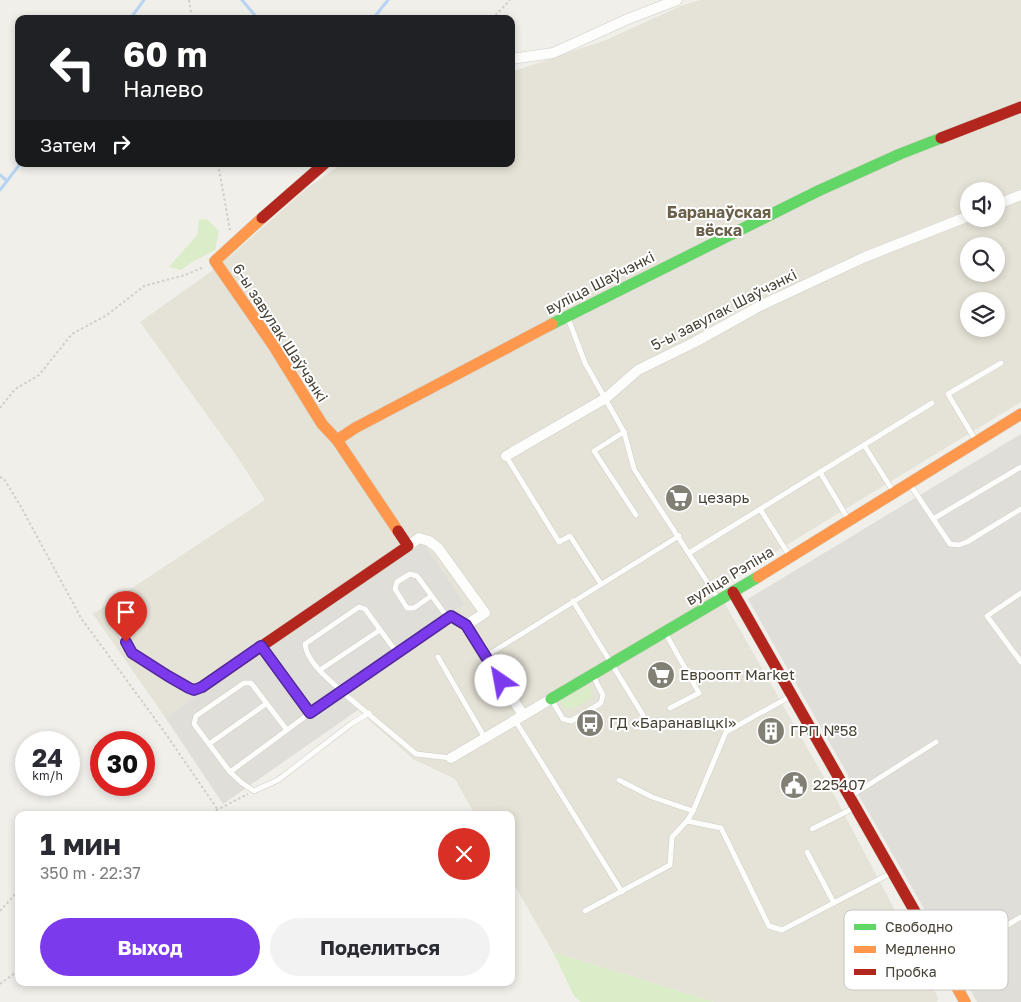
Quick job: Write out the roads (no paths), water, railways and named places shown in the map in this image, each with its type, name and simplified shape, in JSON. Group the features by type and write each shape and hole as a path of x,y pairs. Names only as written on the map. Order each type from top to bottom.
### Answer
{"street":[{"path":"515,58 553,53 628,19 677,0"},
{"name":"вуліца Шаўчэнкі","path":"337,440 370,420 567,316 818,190 900,154 1021,107"},
{"name":"6-ы завулак Шаўчэнкі","path":"321,167 232,243 215,262 273,345 322,424 337,440"},
{"path":"1005,201 1021,195"},
{"name":"5-ы завулак Шаўчэнкі","path":"506,456 606,398 638,370 695,342 762,305 865,258 960,220"},
{"name":"вуліца Рэпіна","path":"451,758 518,717 719,601 1021,414"},
{"path":"337,440 408,546"},
{"path":"202,687 419,538 429,541 438,548 485,613 466,625 518,717"},
{"path":"733,592 914,910"}],"lane":[{"path":"567,316 585,364 624,432 634,469 679,536 719,601"},
{"path":"976,441 948,394 1001,363"},
{"path":"689,553 932,402"},
{"path":"624,432 594,451 636,515"},
{"path":"864,445 894,492"},
{"path":"506,456 560,542 570,536 601,584"},
{"path":"933,519 1021,467"},
{"path":"820,472 849,520"},
{"path":"909,483 950,544 959,545 967,542 1021,509"},
{"path":"760,509 790,557"},
{"path":"485,656 679,536"},
{"path":"431,596 414,608 407,608 395,589 397,582 410,574 417,576 445,614 466,625"},
{"path":"1021,593 987,616 1021,662"},
{"path":"573,601 643,715"},
{"path":"397,653 365,609 359,607 306,644 306,652 320,670 342,692 416,754 451,758"},
{"path":"230,772 310,713 451,616"},
{"path":"320,670 380,630"},
{"path":"120,632 132,653 189,688 194,690 202,687"},
{"path":"665,632 698,693 670,708"},
{"path":"261,646 310,713"},
{"path":"438,657 485,738"},
{"path":"551,699 563,720 571,721 601,703 604,695 592,675"},
{"path":"287,730 250,683 244,682 196,716 194,724 230,772 254,791 278,780 368,713"},
{"path":"585,911 670,865 672,837 694,811 726,732 791,696"},
{"path":"209,744 266,704"},
{"path":"518,717 622,892"},
{"path":"850,796 936,742"},
{"path":"619,780 652,797 694,811"},
{"path":"812,829 856,806"},
{"path":"687,821 721,828 769,926 782,930 894,872"},
{"path":"807,852 834,904"},
{"path":"1008,925 1021,917"}],"waterway":[{"path":"133,15 144,0"},
{"path":"242,0 255,15"},
{"path":"376,15 388,0"},
{"path":"0,190 18,167"},
{"path":"0,175 7,181"}],"place":[{"name":"цезарь","path":"679,498"},
{"name":"Евроопт Market","path":"661,675"},
{"name":"ГД «Баранавіцкі»","path":"590,723"},
{"name":"ГРП №58","path":"771,731"},
{"name":"225407","path":"794,785"}],"district":[{"name":"Баранаўская вёска","path":"719,221"}]}
